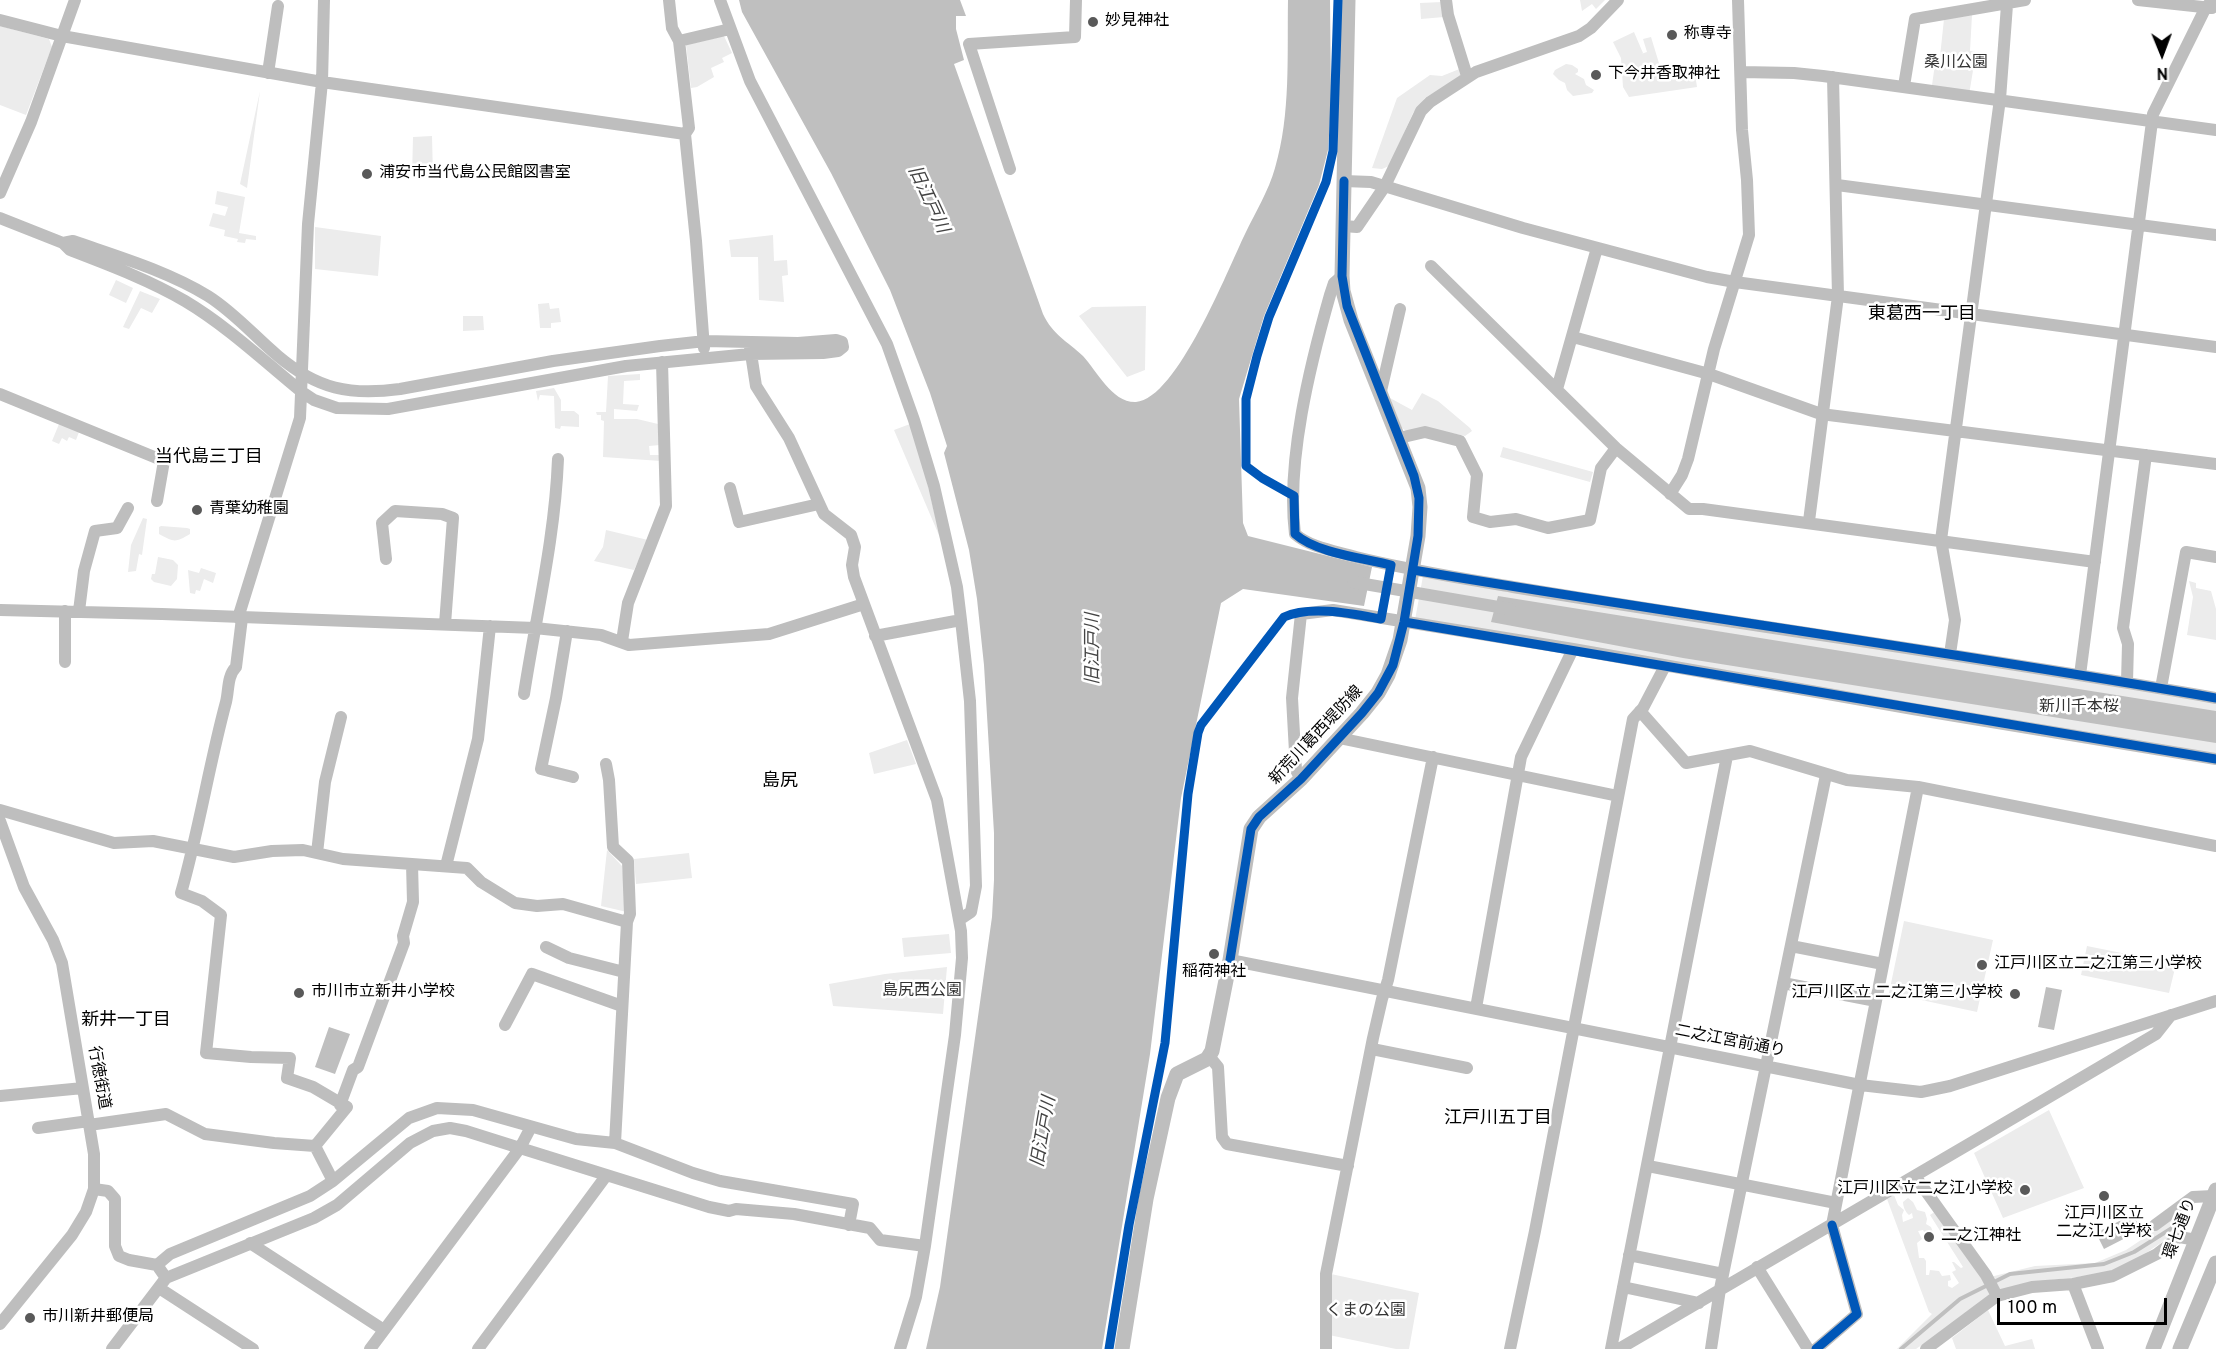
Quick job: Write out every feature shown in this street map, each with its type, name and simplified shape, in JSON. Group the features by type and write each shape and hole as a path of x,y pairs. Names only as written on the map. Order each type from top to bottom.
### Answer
{"main road":[{"name":"新荒川葛西堤防線","path":"1209,1056 1230,960 1251,829 1259,817 1340,738 1372,702 1388,675 1397,653 1418,536 1419,498 1414,476 1351,320 1343,291 1348,0"},
{"path":"1122,1349 1146,1198 1170,1088 1181,1070 1209,1056"},
{"name":"環七通り","path":"2153,1349 2215,1193"},
{"path":"2180,1349 2216,1263"}],"street":[{"path":"0,193 31,122 75,0"},
{"path":"315,1146 347,1107 313,1088 287,1078 290,1058 206,1053 221,915 202,901 181,892 194,849 208,772 231,672 236,667 240,618 300,418 308,224 322,82 324,0"},
{"path":"669,0 672,28 679,41 689,128 684,134 705,342 703,359"},
{"path":"720,0 750,81 887,344 934,486 957,587 970,700 976,886 971,912 959,920"},
{"path":"1010,169 969,44 1076,37 1076,0"},
{"path":"1446,0 1448,15 1467,76"},
{"path":"1343,226 1357,227 1384,186 1421,111 1430,102 1467,76 1579,36 1591,28 1618,0"},
{"path":"1670,494 1682,475 1688,459 1714,349 1749,235 1742,130 1738,0"},
{"path":"1904,86 1915,19 2007,5 2025,0"},
{"path":"2080,675 2153,114 2212,5 2138,0"},
{"path":"1950,654 1955,620 1941,540 2000,99 2007,5"},
{"path":"268,73 279,6"},
{"path":"0,20 62,36 268,73 684,134"},
{"path":"679,41 730,29"},
{"path":"1741,72 1794,73 1833,77 2216,130"},
{"path":"1809,522 1821,414 1838,296 1833,77"},
{"path":"1344,181 1371,182 1597,248 1735,282 2216,347"},
{"path":"1836,184 2216,236"},
{"path":"0,218 63,243 70,250 148,282 185,301 224,327 302,392 314,400 337,408 388,410 626,366 703,359 750,349 798,343 836,340 842,342 843,347 838,351 823,353 750,349 705,342 624,350 372,393 335,388 302,374 279,357 222,306 192,287 145,266 73,241 63,243"},
{"path":"1557,389 1597,248"},
{"path":"1431,266 1616,448 1689,509 1703,508 2095,562"},
{"path":"1342,276 1334,283 1321,326 1298,434 1294,496 1295,534 1301,540 1412,574 1950,654 2216,698"},
{"path":"1381,391 1400,309"},
{"path":"1573,337 1709,374 1821,414 2216,464"},
{"path":"750,349 756,386 789,438 824,514 851,535 855,547 852,565 854,577 937,800 959,920 962,958 955,1035 925,1246 916,1297 900,1349"},
{"path":"622,641 628,603 666,506 662,362"},
{"path":"0,394 164,461 157,501"},
{"path":"1399,438 1425,432 1460,441 1477,475 1473,517 1490,522 1516,519 1548,528 1590,520 1602,468 1616,448"},
{"path":"2127,682 2128,644 2123,628 2146,455"},
{"path":"524,694 548,557 557,489 558,459"},
{"path":"730,488 740,522 819,504"},
{"path":"79,611 84,571 95,531 117,528 128,508"},
{"path":"386,559 382,523 395,511 442,514 453,518 444,624"},
{"path":"2161,688 2186,552 2216,557"},
{"path":"0,610 534,628 601,635 629,645 769,634 864,604"},
{"path":"1301,778 1296,770 1292,698 1301,614 1333,610 1404,619 1665,666 2216,759"},
{"path":"65,611 65,662"},
{"path":"875,636 961,620"},
{"path":"446,866 478,739 490,626"},
{"path":"567,631 541,769 573,777"},
{"path":"1476,1008 1521,757 1574,649"},
{"path":"1510,1349 1534,1237 1633,719 1640,711 1665,666"},
{"path":"1640,711 1686,763 1750,751 1847,780 1918,787 2216,846"},
{"path":"317,853 325,782 341,717"},
{"path":"1340,738 1618,796"},
{"path":"1611,1349 1728,756"},
{"path":"1326,1349 1326,1274 1384,990 1389,980 1433,757"},
{"path":"606,764 613,847 628,861 630,914 627,921 615,1143"},
{"path":"1711,1349 1720,1289 1741,1184 1826,775"},
{"path":"1816,1349 1857,1314 1832,1225 1918,787"},
{"path":"0,810 114,843 153,841 234,857 293,850 343,859 467,868 481,882 515,903 537,906 563,904 627,921"},
{"name":"行徳街道","path":"0,821 24,887 62,963 94,1154 94,1189 86,1212 72,1235 0,1324"},
{"path":"340,1105 353,1070 358,1067 404,943 403,936 412,902 412,864"},
{"path":"1791,946 1883,964"},
{"path":"546,947 569,958 624,972"},
{"name":"二之江宮前通り","path":"1230,960 1860,1085 1902,1091 1937,1090 2215,1001"},
{"path":"505,1025 532,974 622,1006"},
{"path":"1783,983 1876,1001"},
{"path":"1620,1349 2156,1034 2171,1015"},
{"path":"1372,1049 1467,1068"},
{"path":"1209,1056 1218,1067 1222,1137 1227,1144 1348,1167"},
{"path":"0,1096 83,1088"},
{"path":"157,1265 170,1254 310,1196 333,1181 409,1118 437,1108 473,1110 576,1139 615,1143 720,1181 853,1204 849,1225"},
{"path":"38,1128 166,1114 205,1134 315,1146"},
{"path":"370,1349 520,1148 531,1127"},
{"path":"112,1349 163,1283 250,1243 314,1218 337,1204 410,1143 434,1131 450,1128 709,1207 729,1211 736,1209 794,1214 870,1228 880,1240 925,1246"},
{"path":"315,1146 333,1181"},
{"path":"1648,1166 1836,1203"},
{"path":"478,1349 606,1176"},
{"path":"1916,1176 1988,1277 1996,1293"},
{"path":"94,1189 108,1191 115,1198 115,1246 119,1256 157,1265"},
{"path":"2155,1225 2193,1197 2215,1193"},
{"path":"1926,1349 1996,1293 2073,1284 2113,1276 2157,1254 2179,1238 2197,1240"},
{"path":"250,1243 384,1330"},
{"path":"1629,1255 1723,1274"},
{"path":"157,1265 163,1283 253,1349"},
{"path":"1757,1268 1808,1349"},
{"path":"2073,1284 2098,1349"},
{"path":"1623,1287 1699,1303"}],"green space":[{"path":"1580,0 1605,0 1596,9 1592,4 1582,11"},
{"path":"1442,2 1444,17 1421,19 1420,3"},
{"name":"桑川公園","path":"1972,15 1970,51 1976,52 1969,95 1932,85 1935,64 1939,66 1944,19"},
{"path":"0,26 49,39 52,47 26,115 0,105"},
{"path":"1634,32 1643,53 1641,54 1647,52 1643,39 1651,37 1662,73 1694,67 1697,87 1629,97 1623,87 1621,58 1613,42"},
{"path":"724,36 732,53 722,58 724,62 711,68 714,77 691,88 686,45"},
{"path":"1566,64 1578,69 1575,74 1584,79 1586,85 1594,90 1592,93 1573,96 1567,90 1565,83 1553,74 1555,70"},
{"path":"1462,68 1463,75 1425,98 1413,113 1389,166 1382,169 1372,168 1397,98 1430,75 1442,76"},
{"path":"260,91 247,188 240,184"},
{"path":"432,136 433,177 412,177 413,137"},
{"path":"217,191 245,197 239,233 256,236 256,240 246,239 245,243 237,242 238,239 224,236 225,230 209,226 213,213 225,216 228,207 215,204"},
{"path":"315,227 381,236 378,276 315,269"},
{"path":"773,235 774,261 787,260 788,275 782,276 784,302 759,300 758,257 731,257 729,240"},
{"path":"116,280 133,288 126,303 109,295"},
{"path":"140,291 160,299 152,313 141,308 129,329 123,327"},
{"path":"549,303 550,309 559,308 561,322 551,323 551,328 540,328 538,304"},
{"path":"1146,306 1145,370 1127,377 1079,316 1092,307"},
{"path":"463,316 483,316 484,330 463,331"},
{"path":"640,374 640,380 624,381 623,404 639,405 637,411 614,409 614,419 637,419 658,424 660,445 649,446 650,455 661,455 661,461 603,457 604,421 596,412 606,412 608,376"},
{"path":"554,388 561,400 561,411 574,411 579,415 579,427 555,428 554,396 540,395 538,401 536,391"},
{"path":"1422,393 1438,401 1472,431 1465,436 1426,428 1406,431 1402,428 1390,398 1412,410"},
{"path":"59,424 79,432 76,440 69,437 67,441 62,438 59,444 52,441"},
{"path":"910,424 923,466 941,540 894,430"},
{"path":"1503,447 1593,472 1590,482 1500,457"},
{"path":"143,518 147,519 142,555 139,554 136,571 128,572 131,545"},
{"path":"161,526 187,528 190,529 190,534 178,540 171,540 159,534"},
{"path":"606,530 648,540 634,570 594,561 603,547"},
{"path":"158,557 173,560 178,565 177,579 171,586 154,582 151,579 152,574 155,574"},
{"path":"201,568 216,573 213,583 204,579 200,591 196,590 195,594 190,593 188,570 199,573"},
{"name":"新川千本桜","path":"1423,576 2216,702 2216,757 1415,620"},
{"path":"2189,581 2196,583 2196,588 2211,591 2216,609 2216,640 2187,635 2193,597"},
{"path":"907,740 916,764 874,774 869,753"},
{"path":"607,850 622,866 627,912 601,906"},
{"path":"689,853 692,878 636,884 634,859"},
{"path":"1904,921 1993,940 1977,1012 1889,993"},
{"path":"949,934 951,953 904,957 902,938"},
{"path":"2087,946 2176,964 2169,993 2081,975"},
{"name":"島尻西公園","path":"947,967 943,1014 833,1006 829,984 885,974"},
{"path":"2049,1110 2084,1188 2003,1218 1974,1153"},
{"path":"1894,1195 1898,1205 1904,1210 1903,1222 1913,1218 1912,1213 1909,1215 1903,1205 1908,1198 1917,1210 1925,1212 1926,1224 1931,1227 1934,1235 1928,1238 1923,1230 1918,1231 1922,1239 1917,1243 1919,1258 1924,1258 1926,1261 1926,1275 1929,1275 1930,1270 1939,1271 1942,1276 1950,1275 1951,1280 1948,1281 1948,1286 1952,1288 1959,1283 1952,1272 1956,1270 1952,1262 1963,1267 1930,1215 1936,1211 1990,1277 2035,1266 2095,1263 2126,1250 2171,1220 2181,1229 2136,1260 2105,1274 2033,1282 1936,1335 1916,1349 1897,1349 1932,1314 1929,1312 1887,1199"},
{"name":"くまの公園","path":"1331,1274 1419,1293 1409,1349 1396,1349 1329,1335"},
{"path":"1988,1310 2005,1346 2032,1339 2035,1349 1956,1349 1952,1338"}],"water":[{"name":"旧江戸川","path":"739,0 960,0 966,16 956,16 956,29 964,60 954,64 1043,314 1056,333 1083,356 1112,392 1127,401 1136,402 1152,395 1168,379 1184,357 1214,302 1266,193 1284,127 1288,63 1288,0 1330,0 1331,105 1328,150 1319,185 1264,316 1239,399 1243,523 1248,536 1372,567 1364,606 1243,589 1221,603 1181,798 1150,1054 1102,1349 926,1349 940,1287 992,917 994,833 984,665 977,599 969,550 944,453 947,446 930,393 890,290 831,173 742,12"},
{"path":"1498,596 2216,711 2216,743 1683,658 1491,622"},
{"path":"2046,987 2062,990 2054,1030 2038,1027"},
{"path":"329,1027 350,1034 335,1074 315,1067"},
{"path":"2133,1214 2141,1230 2104,1249 2096,1233"}],"waterway":[{"path":"1353,582 1510,609"},
{"path":"1901,1349 1960,1299 2010,1274 2104,1264 2134,1252 2172,1228"}],"cycle path":[{"path":"1109,1349 1129,1225 1165,1043 1188,794 1198,733 1201,725 1284,617 1295,613 1319,611 1381,619 1391,565 1327,550 1295,534 1294,496 1246,466 1246,399 1257,356 1269,317 1326,182 1333,151 1338,0"},
{"path":"1230,960 1251,829 1259,817 1301,779 1378,693 1393,665 1404,622 1418,536 1419,498 1414,476 1347,306 1342,276 1344,181"},
{"path":"1413,570 2015,664 2216,698"},
{"path":"1404,622 2216,759"},
{"path":"1816,1349 1857,1314 1832,1225"}],"place":[{"name":"妙見神社","path":"1093,22"},
{"name":"称専寺","path":"1672,35"},
{"name":"下今井香取神社","path":"1596,75"},
{"name":"浦安市当代島公民館図書室","path":"367,174"},
{"name":"青葉幼稚園","path":"197,510"},
{"name":"稲荷神社","path":"1214,954"},
{"name":"江戸川区立二之江第三小学校","path":"1982,965"},
{"name":"市川市立新井小学校","path":"299,993"},
{"name":"江戸川区立 二之江第三小学校","path":"2015,994"},
{"name":"江戸川区立二之江小学校","path":"2025,1190"},
{"name":"江戸川区立 二之江小学校","path":"2104,1196"},
{"name":"二之江神社","path":"1929,1237"},
{"name":"市川新井郵便局","path":"30,1318"}],"district":[{"name":"東葛西一丁目","path":"1922,315"},
{"name":"当代島三丁目","path":"209,458"},
{"name":"島尻","path":"780,782"},
{"name":"新井一丁目","path":"126,1021"},
{"name":"江戸川五丁目","path":"1498,1119"}]}
